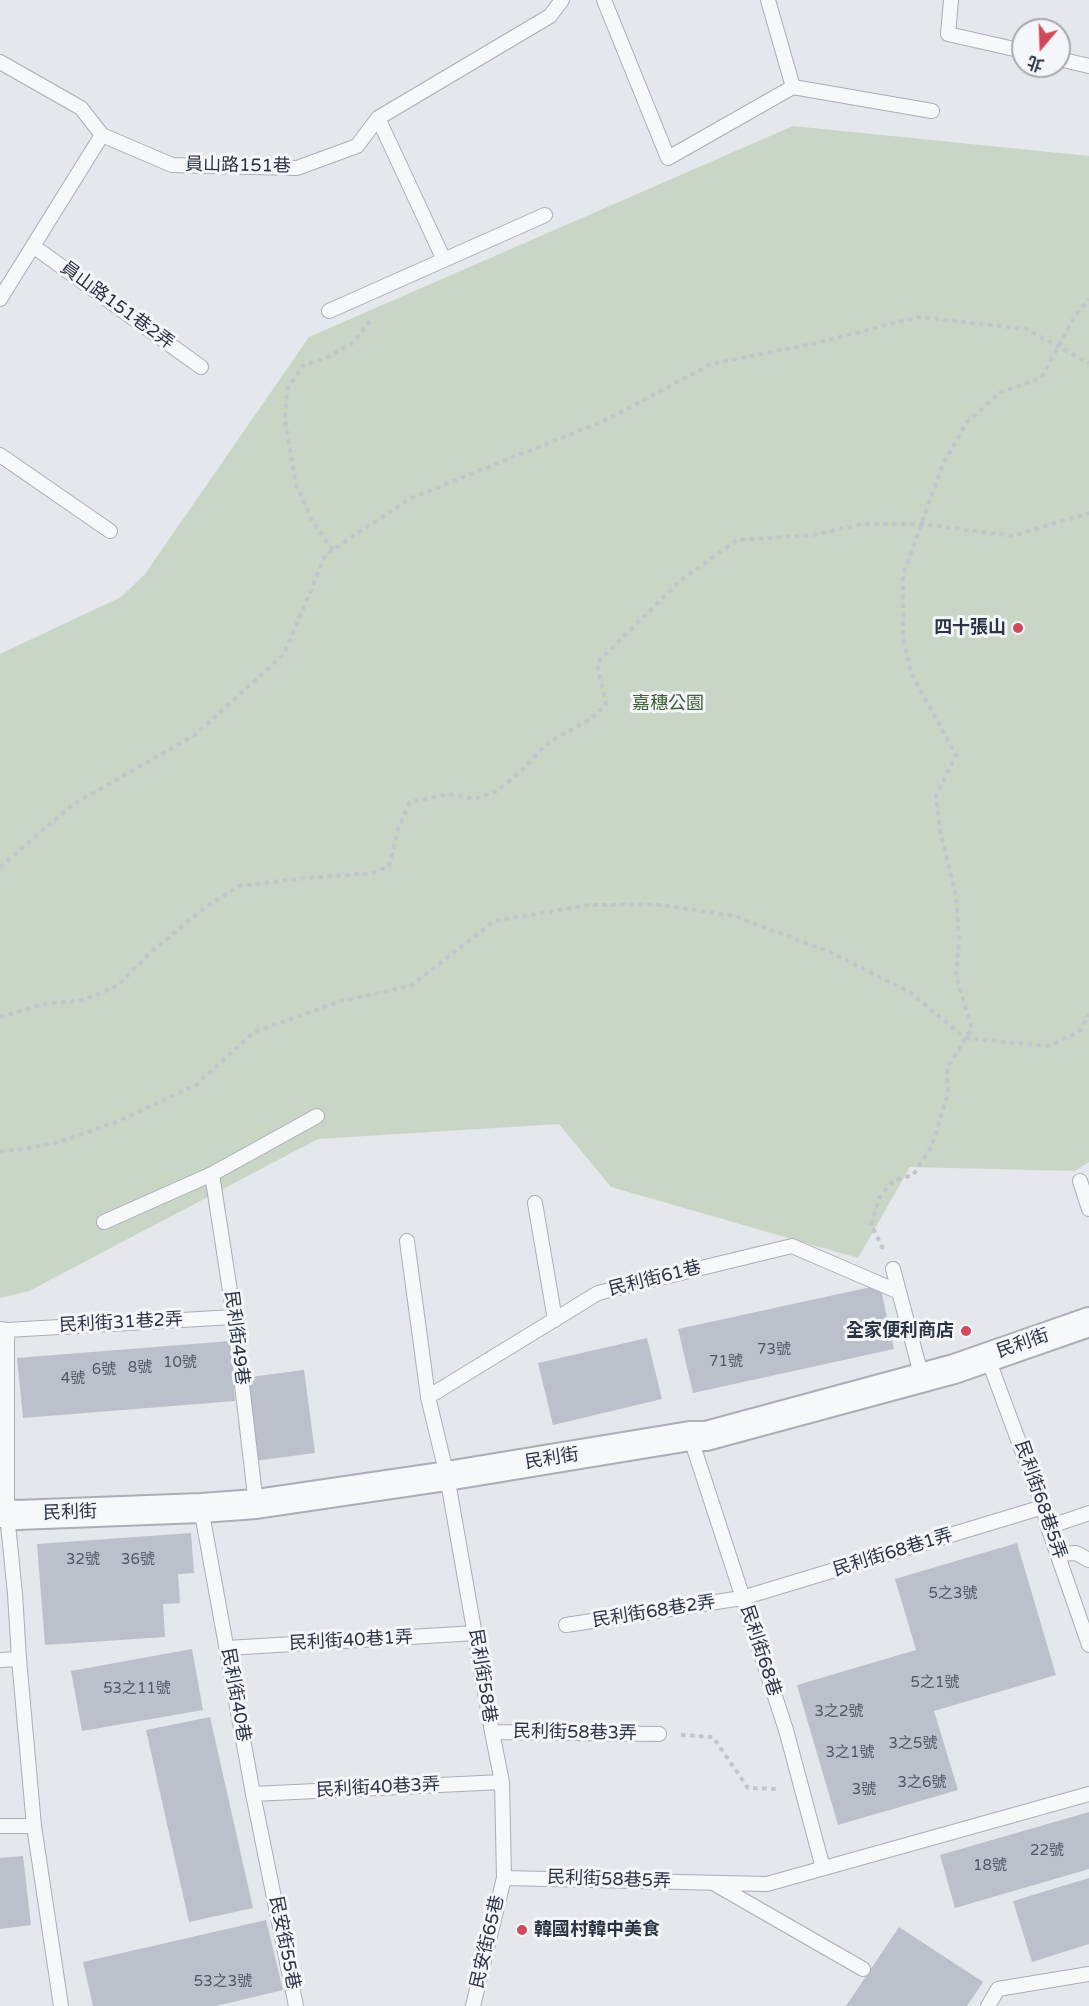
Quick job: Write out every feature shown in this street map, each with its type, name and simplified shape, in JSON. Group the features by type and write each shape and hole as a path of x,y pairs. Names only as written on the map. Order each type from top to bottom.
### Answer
{"street":[{"name":"民利街","path":"4,1514 201,1508 256,1504 447,1476 690,1436 706,1436 954,1369 1089,1322"}],"lane":[{"name":"員山路151巷","path":"0,63 81,108 102,135 172,165 297,168 357,146 378,118 550,16 562,0"},
{"path":"604,0 668,158 793,87 932,111"},
{"path":"768,0 793,87"},
{"path":"951,0 948,34 1011,48"},
{"path":"1071,62 1089,66"},
{"path":"378,118 444,260"},
{"path":"0,299 102,135"},
{"path":"328,311 545,215"},
{"name":"員山路151巷2弄","path":"33,246 201,367"},
{"path":"0,455 110,531"},
{"path":"104,1222 212,1174 317,1116"},
{"name":"民利街49巷","path":"212,1174 234,1317 256,1504"},
{"path":"1080,1181 1089,1209"},
{"path":"535,1203 555,1320"},
{"path":"407,1241 428,1397 447,1476"},
{"name":"民利街61巷","path":"428,1397 598,1293 792,1246 899,1292"},
{"path":"893,1269 922,1378"},
{"name":"民利街31巷2弄","path":"4,1329 234,1317"},
{"path":"4,1329 4,1514 15,1594 34,1826 61,2006"},
{"name":"民利街68巷5弄","path":"987,1356 1043,1507 1089,1645"},
{"name":"民利街68巷","path":"690,1436 786,1730 823,1868"},
{"name":"民利街58巷","path":"447,1476 502,1782 504,1878"},
{"name":"民利街68巷1弄","path":"742,1598 1043,1507"},
{"name":"民利街40巷","path":"201,1508 272,1881"},
{"path":"1048,1527 1089,1513"},
{"path":"1059,1554 1076,1553 1089,1560"},
{"name":"民利街68巷2弄","path":"566,1625 742,1598"},
{"name":"民利街40巷1弄","path":"227,1648 476,1633"},
{"path":"0,1660 19,1659"},
{"name":"民利街58巷3弄","path":"492,1732 659,1734"},
{"name":"民利街40巷3弄","path":"254,1794 502,1782"},
{"path":"823,1868 1089,1794"},
{"path":"0,1826 34,1826"},
{"name":"民利街58巷5弄","path":"504,1878 767,1884 823,1868"},
{"name":"民安街65巷","path":"473,2006 504,1878"},
{"name":"民安街55巷","path":"272,1881 296,2006"},
{"name":"民利街58巷5弄","path":"714,1883 863,1969"},
{"path":"988,2006 998,1989 1089,1974"}],"path":[{"path":"893,1269 871,1224 880,1197 894,1180 913,1175 932,1146 948,1093 946,1068 972,1028 956,976 959,940 956,895 940,831 936,796 956,755 911,673 903,638 903,575 943,464 967,422 1001,392 1041,378 1075,316 1089,299"},
{"path":"333,550 312,521 296,484 285,421 287,390 302,366 326,358 354,342 376,314"},
{"path":"0,867 72,805 195,735 284,654 326,554 411,498 606,420 711,364 816,343 918,317 1026,329 1089,363"},
{"path":"0,1017 45,1004 84,1000 117,986 199,912 239,886 373,873 389,866 398,829 410,802 449,794 475,799 497,791 521,771 549,742 589,720 606,705 597,663 680,581 737,540 813,535 863,524 922,524 1013,536 1089,513"},
{"path":"0,1151 60,1142 116,1122 196,1085 254,1032 341,1001 411,986 494,921 588,905 662,905 734,916 830,952 911,993 965,1038 1048,1046 1079,1032 1089,1014"},
{"path":"659,1734 713,1737 748,1788 802,1789"}],"green space":[{"name":"嘉穗公園","path":"793,126 1089,156 1089,1162 1075,1171 910,1167 858,1258 611,1187 559,1124 318,1139 29,1291 0,1298 0,654 121,597 145,574 309,337"}],"building":[{"path":"880,1285 894,1349 693,1393 678,1329"},
{"path":"647,1338 662,1399 553,1425 538,1363"},
{"path":"230,1341 235,1401 23,1418 17,1358"},
{"path":"304,1370 315,1453 254,1461 243,1378"},
{"path":"191,1533 194,1573 178,1574 180,1603 163,1604 165,1637 45,1645 37,1544"},
{"path":"1017,1543 1056,1675 934,1711 958,1790 838,1825 797,1685 916,1650 895,1579"},
{"path":"192,1649 203,1710 82,1731 71,1671"},
{"path":"210,1717 253,1908 189,1922 146,1730"},
{"path":"1089,1812 1089,1869 955,1908 940,1855"},
{"path":"23,1856 31,1925 0,1929 0,1858"},
{"path":"1089,1878 1089,1944 1032,1962 1013,1901"},
{"path":"266,1920 283,1990 216,2006 93,2006 83,1962"},
{"path":"899,1927 983,1982 967,2006 846,2006"}],"place":[{"name":"四十張山","path":"1018,628"},
{"name":"全家便利商店","path":"966,1331"},
{"name":"韓國村韓中美食","path":"522,1930"}]}
